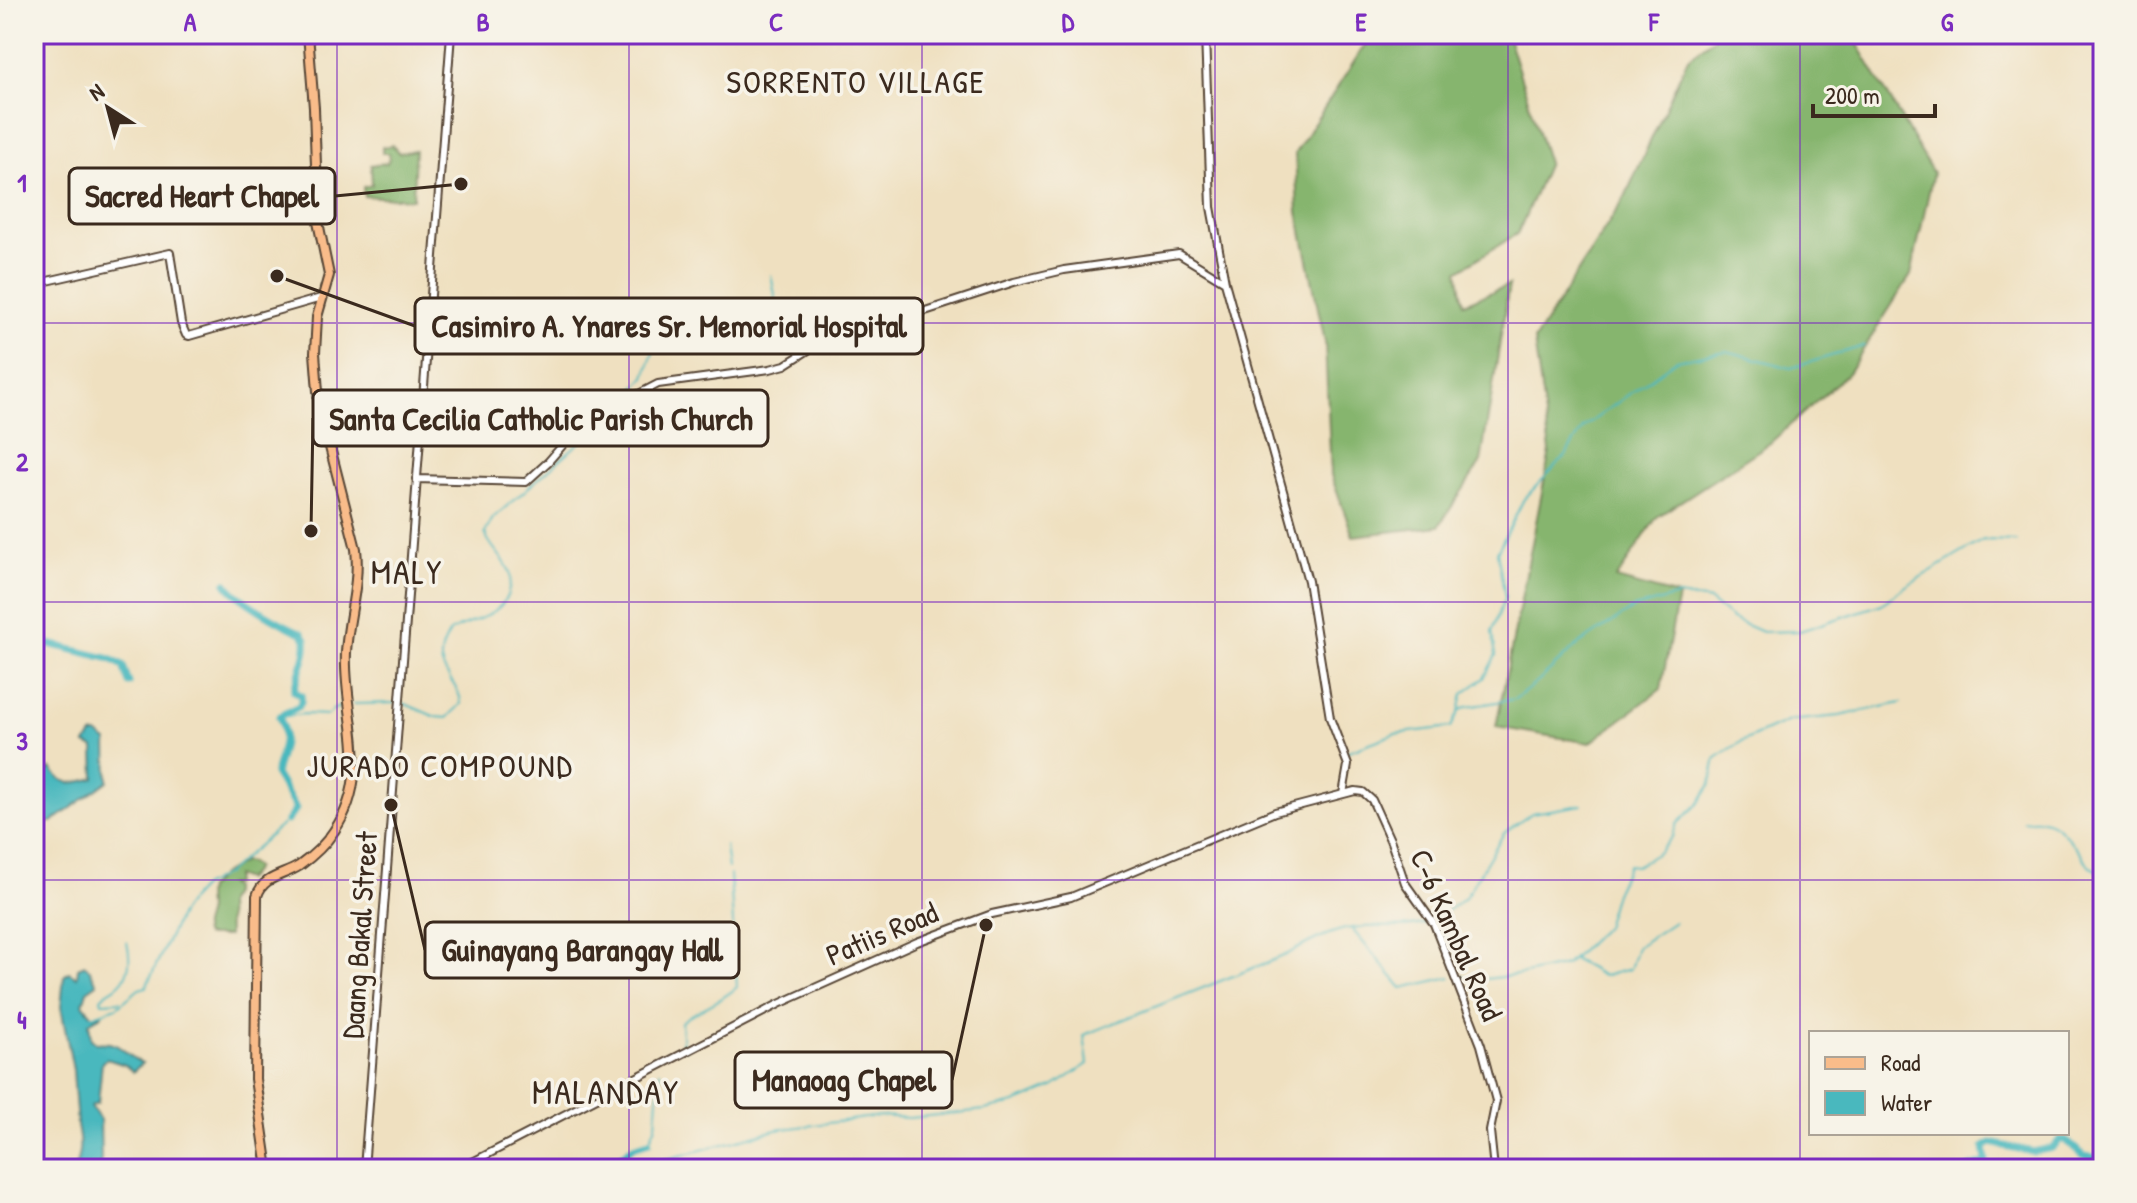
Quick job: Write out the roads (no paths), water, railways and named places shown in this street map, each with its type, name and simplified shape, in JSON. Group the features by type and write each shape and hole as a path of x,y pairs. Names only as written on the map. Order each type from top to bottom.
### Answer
{"main road":[{"path":"268,1169 255,1079 257,896 265,882 297,867 316,852 341,822 356,765 346,652 358,565 319,404 315,353 317,317 329,275 318,222 316,134 308,34"}],"street":[{"name":"Daang Bakal Street","path":"364,1169 451,34"},
{"path":"1205,34 1211,207 1225,282 1308,581 1330,718 1348,765 1343,794"},
{"path":"34,284 170,253 181,323 189,336 321,298"},
{"path":"416,479 526,482 574,432 658,384 785,365 846,326 919,313 1014,282 1064,270 1179,254 1225,282"},
{"name":"C-6 Kambal Road","path":"1343,794 1359,791 1372,800 1405,883 1432,920 1481,1045 1495,1093 1490,1131 1494,1169"},
{"name":"Patiis Road","path":"459,1169 779,1004 917,942 992,914 1071,897 1275,812 1343,794"}],"water":[{"path":"97,734 107,741 108,781 52,822 34,823 37,785 51,768 65,781 81,782 95,778 94,748 86,744 92,735"},
{"path":"85,965 97,984 87,991 83,1004 93,1016 103,1015 89,1023 91,1039 96,1043 117,1046 142,1063 133,1072 125,1065 107,1059 102,1062 98,1103 91,1106 100,1120 101,1160 98,1169 75,1169 79,1138 73,1070 61,1007 64,976 69,972 77,977 78,968"}],"waterway":[{"path":"627,397 645,377 660,330 679,312 736,330 757,320 777,325 779,315 771,275"},
{"path":"1346,752 1394,734 1451,727 1463,694 1484,678 1496,655 1492,632 1505,597 1497,552 1524,499 1566,455 1584,427 1676,360 1727,351 1791,368 1864,346"},
{"path":"529,487 621,406"},
{"path":"403,703 436,717 447,718 461,704 442,664 443,648 450,632 493,612 506,598 510,572 485,533 493,518 528,488"},
{"path":"1461,710 1515,699 1575,647 1634,608 1678,596 1710,601 1732,619 1762,632 1800,631 1882,604 1983,540 2016,541"},
{"path":"226,583 249,604 302,633 306,639 294,691 301,695 300,704 279,717 283,738 275,774 296,809 287,821"},
{"path":"34,695 39,680 35,654 49,644 111,659 123,666 129,683"},
{"path":"353,704 395,703"},
{"path":"1458,975 1477,980 1566,965 1605,927 1615,893 1628,865 1636,866 1659,852 1672,837 1677,824 1699,803 1710,786 1716,758 1741,742 1789,721 1839,716 1901,703"},
{"path":"279,717 328,715 346,705"},
{"path":"1435,919 1465,898 1504,833 1532,813 1582,805"},
{"path":"2023,821 2040,820 2059,828 2087,862 2103,873"},
{"path":"91,1016 117,1007 146,987 189,901 202,887 227,873 283,824"},
{"path":"725,846 728,868"},
{"path":"686,1048 683,1049 681,1022 737,987 730,875"},
{"path":"630,1169 776,1130 880,1116 909,1118 985,1110 1015,1103 1053,1087 1088,1064 1084,1035 1286,955 1335,932 1429,922"},
{"path":"1572,959 1603,976 1630,969 1637,947 1674,922"},
{"path":"1351,928 1402,988 1451,977"},
{"path":"120,1001 102,1002 101,998 125,977 129,960 127,942"},
{"path":"649,1142 656,1125 660,1071"},
{"path":"1967,1169 1986,1162 1984,1147 1991,1143 2033,1152 2052,1148 2060,1140 2065,1140 2084,1156 2101,1158"},
{"path":"621,1169 615,1161 633,1147 649,1142"},
{"path":"2103,1156 2103,1164"}],"place":[{"name":"Sacred Heart Chapel","path":"461,184"},
{"name":"Casimiro A. Ynares Sr. Memorial Hospital","path":"277,276"},
{"name":"Santa Cecilia Catholic Parish Church","path":"311,531"},
{"name":"Guinayang Barangay Hall","path":"391,805"},
{"name":"Manaoag Chapel","path":"986,925"}],"district":[{"name":"SORRENTO VILLAGE","path":"856,82"},
{"name":"MALY","path":"407,572"},
{"name":"JURADO COMPOUND","path":"440,766"},
{"name":"MALANDAY","path":"606,1092"}]}
